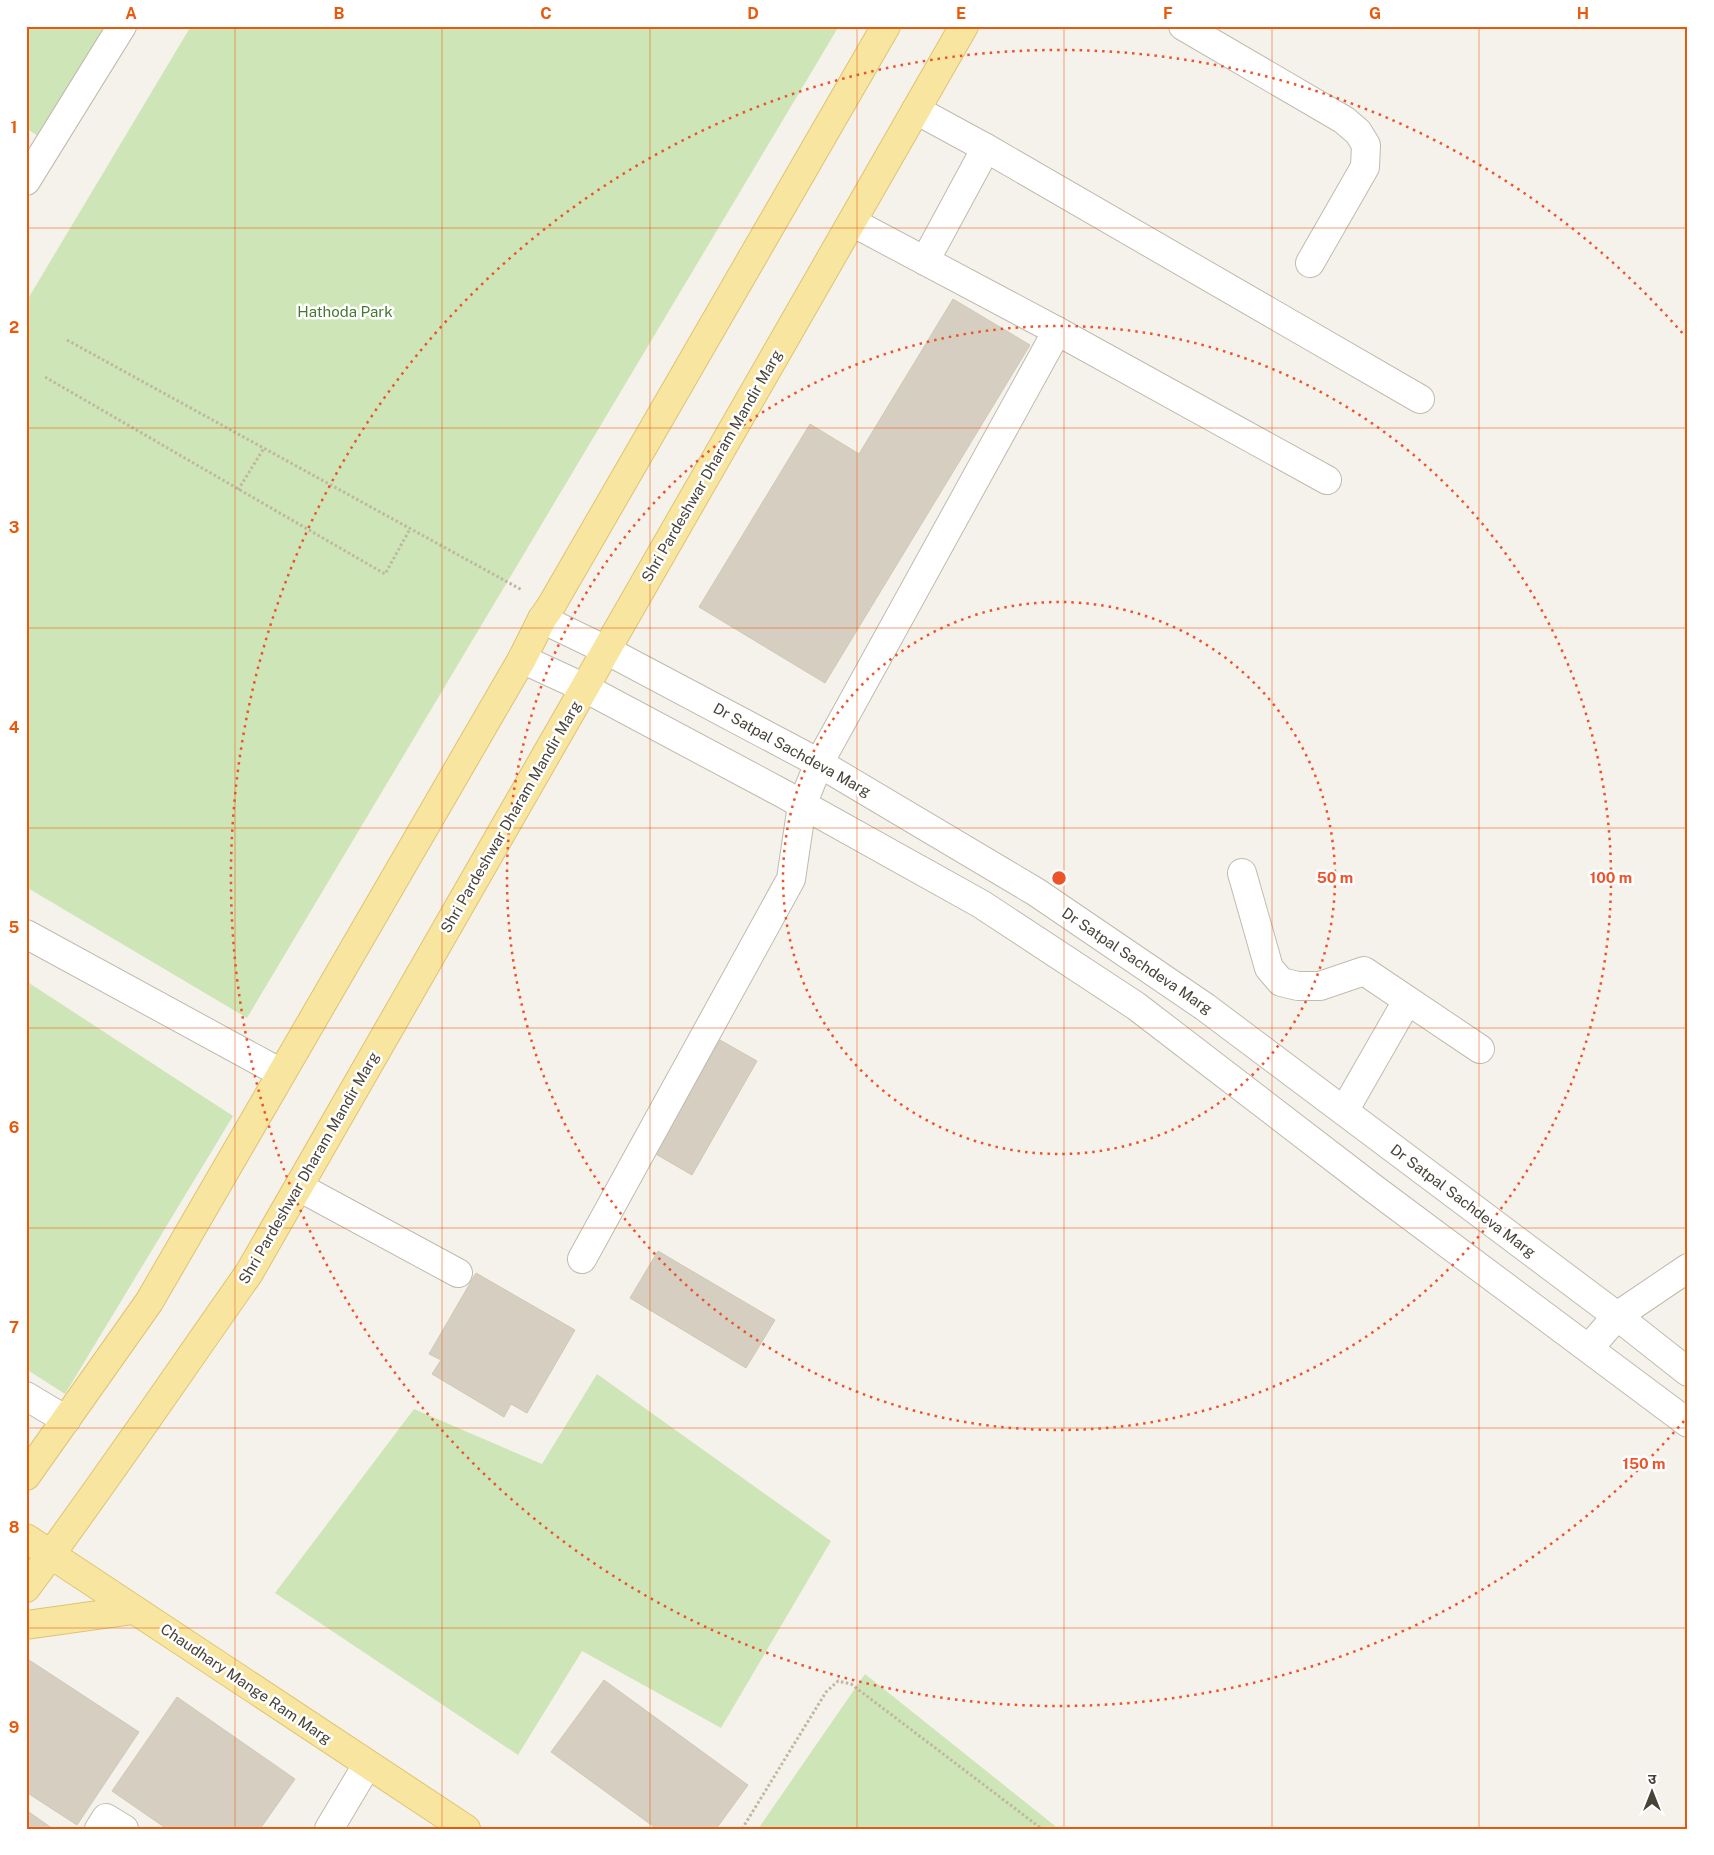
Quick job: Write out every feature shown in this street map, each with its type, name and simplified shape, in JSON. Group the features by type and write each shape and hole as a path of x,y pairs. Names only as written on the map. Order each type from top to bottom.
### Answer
{"main road":[{"path":"26,1476 150,1302 522,659 546,612 886,26"},
{"name":"Shri Pardeshwar Dharam Mandir Marg","path":"26,1588 249,1273 964,26"},
{"name":"Chaudhary Mange Ram Marg","path":"26,1538 466,1829"},
{"path":"26,1625 133,1610"}],"street":[{"path":"26,181 122,26"},
{"path":"1183,26 1344,120 1358,132 1366,145 1365,167 1310,263"},
{"path":"916,110 986,148 1420,399"},
{"path":"925,261 986,148"},
{"path":"852,222 1057,331 1326,480"},
{"path":"582,1259 791,879 802,805 820,763 1057,331"},
{"name":"Dr Satpal Sachdeva Marg","path":"546,612 606,650 820,763 1036,892 1205,1007 1617,1316 1688,1372"},
{"path":"522,659 585,688 981,904 1136,1006 1374,1188 1688,1423"},
{"path":"1242,873 1269,968 1281,982 1298,986 1320,986 1364,971 1480,1050"},
{"path":"26,934 281,1073"},
{"path":"1344,1111 1407,1001"},
{"path":"299,1187 458,1273"},
{"path":"1589,1348 1617,1316 1688,1268"},
{"path":"26,1396 66,1420"},
{"path":"329,1829 367,1765"},
{"path":"99,1829 106,1818 124,1829"}],"path":[{"path":"68,340 410,529 546,612"},
{"path":"45,377 385,574 410,529"},
{"path":"238,490 264,448"},
{"path":"742,1829 826,1692 838,1681 851,1684 1042,1829"}],"green space":[{"path":"26,26 133,26 59,150 26,128"},
{"name":"Hathoda Park","path":"191,26 839,26 247,1018 26,887 26,302"},
{"path":"26,981 233,1116 65,1394 26,1369"},
{"path":"597,1374 831,1541 721,1728 582,1651 518,1755 275,1593 414,1409 542,1464"},
{"path":"865,1674 1059,1829 758,1829"}],"building":[{"path":"953,299 1030,345 825,683 699,607 810,424 859,454"},
{"path":"720,1040 757,1061 692,1175 654,1153"},
{"path":"658,1251 775,1320 746,1368 630,1298"},
{"path":"476,1273 575,1330 527,1413 511,1404 504,1417 432,1374 441,1360 429,1354"},
{"path":"26,1658 139,1732 77,1825 26,1792"},
{"path":"604,1680 748,1785 716,1829 657,1829 551,1752"},
{"path":"177,1697 295,1779 260,1829 167,1829 112,1791"},
{"path":"26,1810 53,1829 26,1829"}]}
